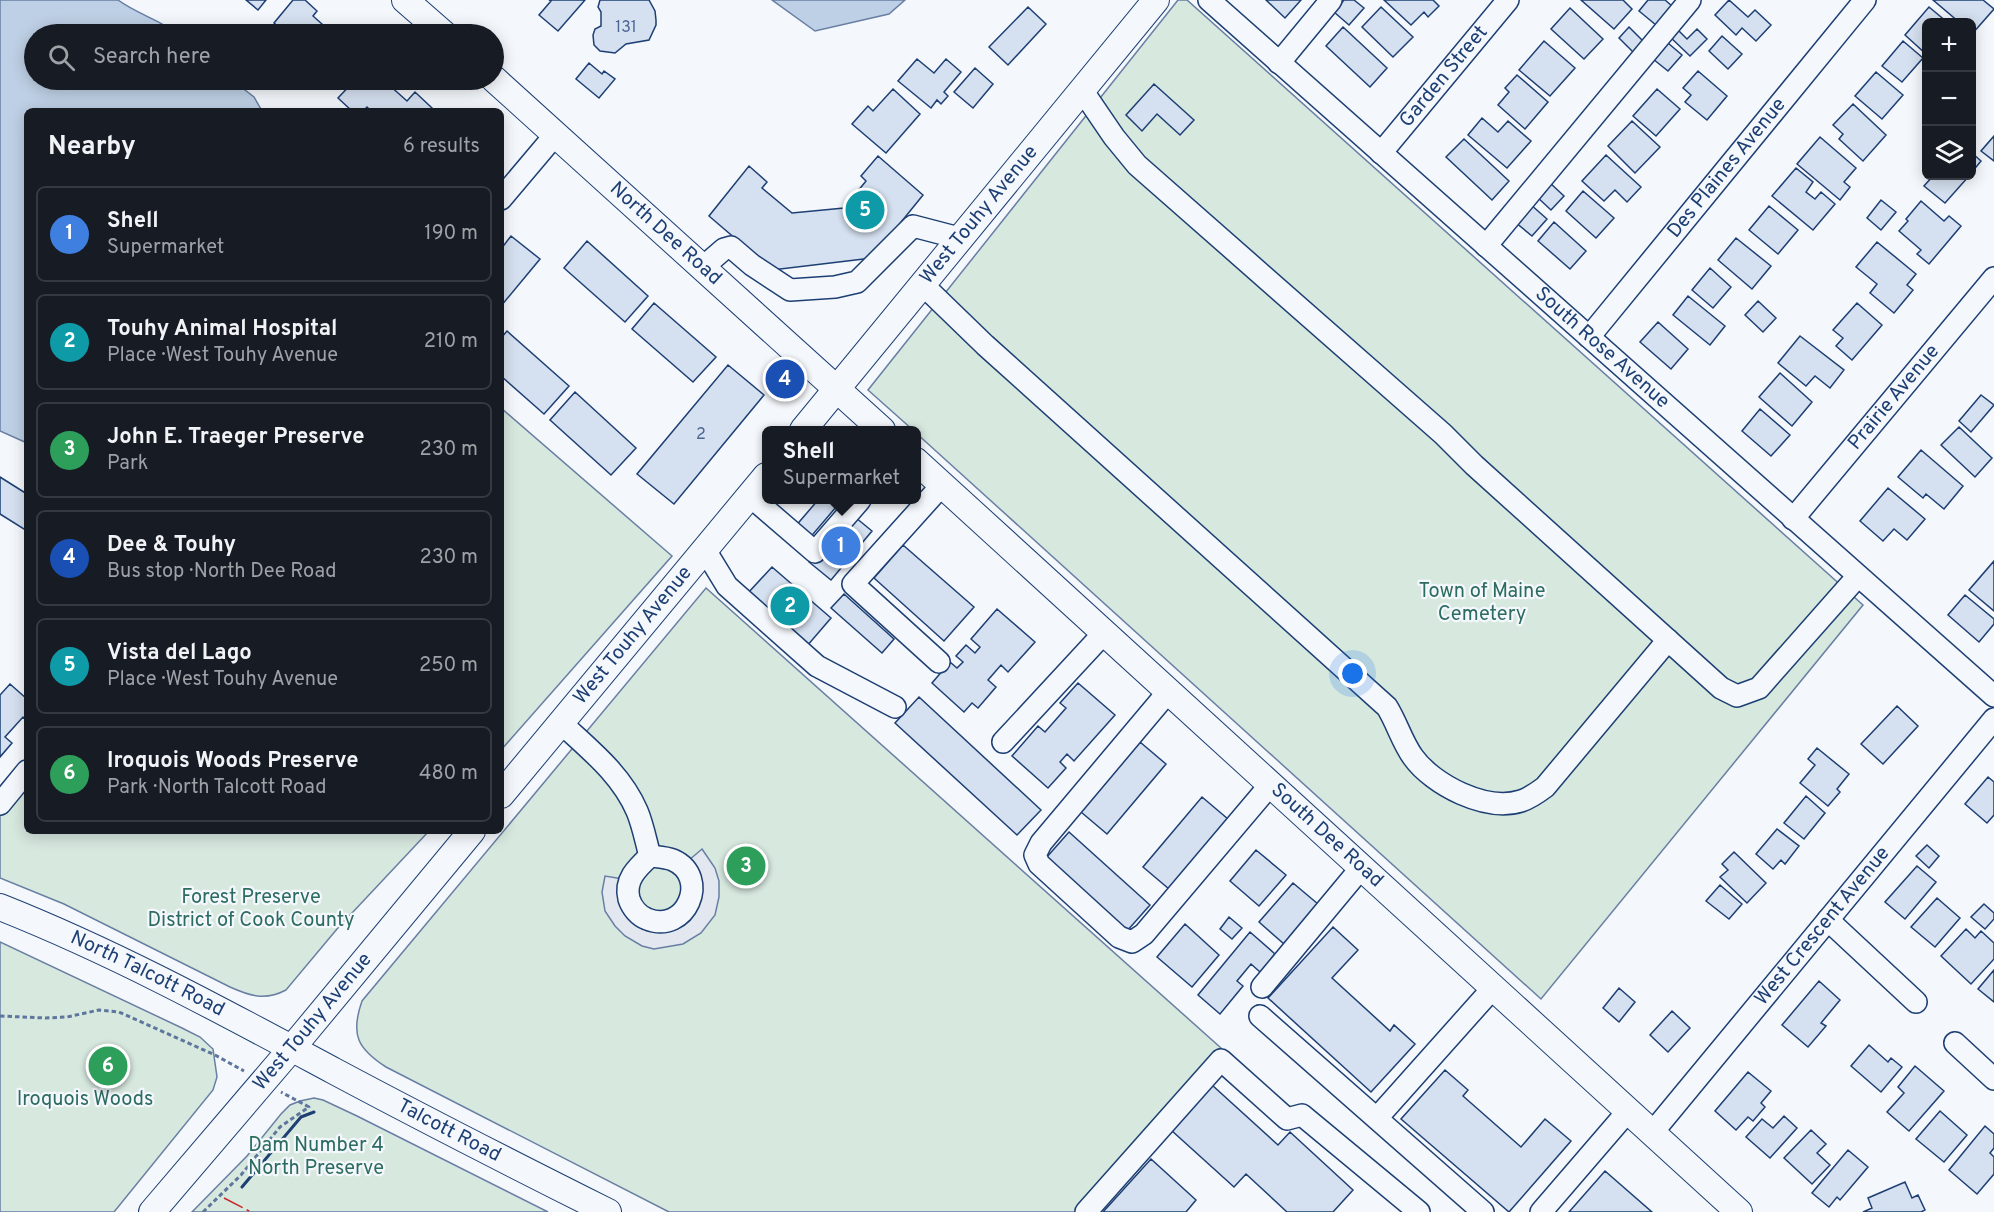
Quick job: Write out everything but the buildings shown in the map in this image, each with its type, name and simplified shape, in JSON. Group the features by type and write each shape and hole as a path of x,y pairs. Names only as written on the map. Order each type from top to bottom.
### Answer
{"main road":[{"path":"405,0 433,24"},
{"name":"West Touhy Avenue","path":"806,426 1156,0"},
{"name":"North Dee Road","path":"504,88 837,389"},
{"path":"837,389 878,426"},
{"name":"South Dee Road","path":"921,466 1739,1212"},
{"name":"West Touhy Avenue","path":"504,791 758,486"},
{"name":"West Touhy Avenue","path":"152,1212 470,834"},
{"name":"North Talcott Road","path":"0,907 133,965 292,1048"},
{"name":"Talcott Road","path":"292,1048 456,1136 608,1212"}],"street":[{"name":"South Rose Avenue","path":"1209,0 1994,696"},
{"path":"1280,63 1331,0"},
{"name":"Garden Street","path":"1381,153 1508,0"},
{"path":"1486,246 1690,0"},
{"name":"Des Plaines Avenue","path":"1589,337 1865,0"},
{"path":"1082,90 1113,137 1137,165 1443,434 1474,465 1721,688 1737,696 1759,687 1858,576"},
{"path":"504,195 555,135"},
{"path":"702,268 724,249 731,247 790,290 835,287 857,282 913,226 959,238"},
{"name":"Prairie Avenue","path":"1793,519 1994,278"},
{"path":"922,284 985,345 1387,707 1413,757 1424,770 1464,796 1487,802 1512,803 1533,796 1545,787 1668,640"},
{"path":"939,662 854,584 942,485"},
{"path":"773,504 814,552 856,504"},
{"path":"705,550 727,586 817,666 895,707"},
{"path":"1003,742 1104,633"},
{"path":"1168,692 1041,843 1035,855 1039,864 1111,930 1119,937 1131,942 1144,934 1270,785"},
{"name":"West Crescent Avenue","path":"1652,1133 1994,719"},
{"path":"561,723 608,766 627,791 638,813 650,856"},
{"path":"0,804 24,775"},
{"path":"1262,987 1361,868"},
{"path":"1828,920 1916,1002"},
{"path":"1377,1118 1493,988"},
{"path":"1260,1016 1484,1212"},
{"path":"1955,1043 1994,1079"},
{"path":"1086,1212 1221,1060 1287,1119 1302,1115 1419,1212"},
{"path":"1541,1212 1628,1111"}],"path":[{"path":"0,1016 45,1018 67,1017 99,1010 120,1012 215,1055"},
{"path":"202,1212 241,1174 280,1128 309,1107"}],"green space":[{"name":"Town of Maine Cemetery","path":"1178,0 1187,0 1863,605 1541,999 921,438 921,426 908,426 868,390"},
{"path":"504,411 672,556 504,747"},
{"path":"706,588 1221,1048 1080,1212 669,1212 386,1067 369,1054 359,1040 357,1023 362,1001 501,834 504,834 504,831"},
{"name":"Forest Preserve District of Cook County","path":"24,786 24,834 426,834 337,929 286,990 258,996 230,987 64,904 0,878 0,814"},
{"name":"Iroquois Woods","path":"0,942 200,1037 213,1049 217,1077 213,1090 114,1212 0,1212"},
{"name":"Dam Number 4 North Preserve","path":"314,1098 357,1116 548,1212 192,1212 247,1156 290,1105"}],"shaded area":[{"path":"702,849 715,868 719,881 719,897 715,915 701,933 683,944 654,949 642,946 625,936 615,926 605,911 602,892 605,876 629,880 637,912 681,914 682,866"}],"water":[{"path":"0,0 118,0 162,24 24,24 24,90 245,90 254,97 260,108 24,108 24,442 0,431"},
{"path":"772,0 905,0 889,14 815,31"}],"wall":[{"path":"242,1187 301,1117 314,1112"}],"power":[{"path":"224,1198 251,1212"}],"place":[{"name":"Vista del Lago","path":"865,210"},
{"name":"Dee & Touhy","path":"785,379"},
{"name":"Shell","path":"841,546"},
{"name":"Touhy Animal Hospital","path":"790,606"},
{"name":"John E. Traeger Preserve","path":"746,866"},
{"name":"Iroquois Woods Preserve","path":"108,1066"}]}
